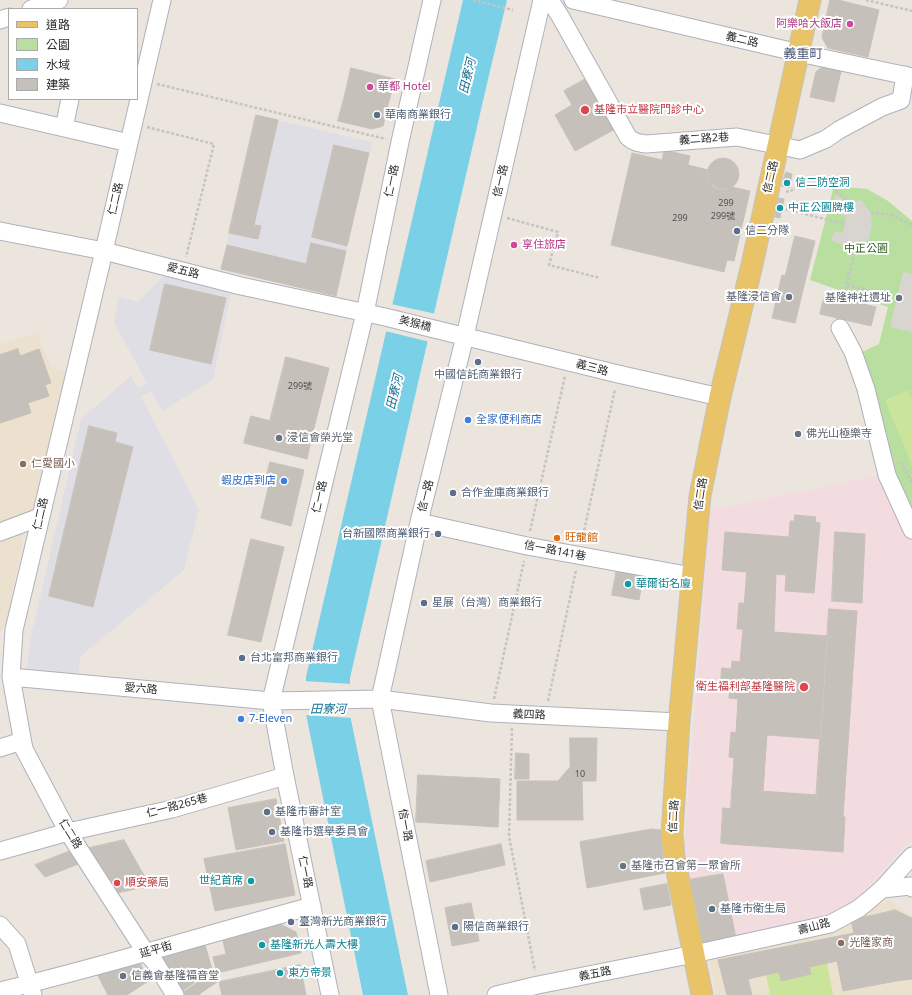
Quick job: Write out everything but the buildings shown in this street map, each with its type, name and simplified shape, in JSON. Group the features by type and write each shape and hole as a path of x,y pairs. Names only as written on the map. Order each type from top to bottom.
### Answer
{"main road":[{"name":"信二路","path":"702,995 674,857 672,834 679,722 700,496 720,397 765,204 810,0"}],"street":[{"name":"仁二路","path":"162,0 14,630 11,677 24,749 68,832 175,995"},
{"name":"仁一路","path":"330,995 271,701 364,313 432,0"},
{"name":"信一路","path":"439,995 380,699 419,522 465,336 542,0"},
{"name":"義二路2巷","path":"550,0 628,137 632,141 646,144 737,137 800,150 826,139 839,130 882,107 901,100 909,76"},
{"name":"義二路","path":"573,0 799,53 909,76"},
{"path":"64,128 70,100"},
{"path":"0,113 129,143"},
{"name":"愛五路","path":"0,231 104,251 241,286 364,313"},
{"name":"美猴橋","path":"364,313 465,336"},
{"path":"840,328 853,352 866,389 887,475 912,530"},
{"name":"義三路","path":"465,336 618,374 720,397"},
{"path":"0,532 40,518"},
{"name":"信一路141巷","path":"419,522 542,549 692,576"},
{"name":"愛六路","path":"11,677 271,701 380,699"},
{"name":"義四路","path":"380,699 491,714 679,722"},
{"path":"0,748 22,741"},
{"name":"仁一路265巷","path":"0,851 68,832 172,809 285,776"},
{"name":"壽山路","path":"694,954 830,924 858,909 882,889 912,856"},
{"path":"882,889 911,886 912,888"},
{"name":"延平街","path":"0,991 32,989 213,933 312,906"},
{"path":"0,925 17,944 32,989"},
{"name":"義五路","path":"496,995 538,985 694,954"}],"path":[{"path":"473,0 513,10"},
{"path":"866,0 912,10"},
{"path":"143,81 400,142"},
{"path":"133,123 214,144 182,271"},
{"path":"785,188 788,192 803,183 816,188 831,188 851,203"},
{"path":"765,204 845,224"},
{"path":"871,213 890,214 912,225"},
{"path":"493,214 558,232 549,265 600,278"},
{"path":"843,299 856,248"},
{"path":"847,285 897,298"},
{"path":"513,714 509,836 538,985"}],"shaded area":[{"path":"256,115 372,142 336,296 221,269"},
{"path":"837,195 848,204 861,200 871,213 872,224 869,239 860,249 831,241 834,231 843,233 846,217 836,211 837,205 833,201"},
{"path":"903,272 912,274 912,332 890,327"},
{"path":"165,274 231,293 213,380 162,411 151,391 141,396 199,510 184,570 80,657 78,678 26,674 30,641 81,419 131,376 138,388 147,383 114,323 119,297 138,302","holes":["89,426 117,433 115,442 133,447 93,607 49,596"]},
{"name":"仁愛國小","path":"37,333 51,367 67,371 62,415 31,514 0,525 0,344"},
{"name":"衛生福利部基隆醫院","path":"882,475 912,536 912,838 854,902 827,915 736,938 723,874 688,880 684,850 710,510"},
{"path":"24,533 7,620 0,633 0,542"},
{"name":"光隆家商","path":"890,900 912,916 912,995 716,995 709,958 858,914"}],"green space":[{"name":"中正公園","path":"834,186 867,189 888,201 912,221 912,515 893,473 862,352 879,344 888,307 810,280"},
{"path":"908,390 912,400 912,466 885,400"},
{"path":"827,963 833,995 770,995 766,975"}],"water":[{"name":"田寮河","path":"463,0 507,0 350,678 350,715 408,995 363,995 306,714 306,677"}],"pier":[{"path":"391,304 436,314 430,342 385,331"},
{"path":"304,681 352,684 352,718 304,715"}],"place":[{"name":"阿樂哈大飯店","path":"850,24"},
{"name":"華都 Hotel","path":"370,87"},
{"name":"基隆市立醫院門診中心","path":"585,110"},
{"name":"華南商業銀行","path":"377,115"},
{"name":"信二防空洞","path":"787,183"},
{"name":"中正公園牌樓","path":"780,208"},
{"name":"信二分隊","path":"737,231"},
{"name":"享住旅店","path":"514,245"},
{"name":"基隆浸信會","path":"789,297"},
{"name":"基隆神社遺址","path":"899,298"},
{"name":"中國信託商業銀行","path":"478,362"},
{"name":"全家便利商店","path":"468,420"},
{"name":"佛光山極樂寺","path":"798,434"},
{"name":"浸信會榮光堂","path":"279,438"},
{"name":"仁愛國小","path":"23,464"},
{"name":"蝦皮店到店","path":"284,481"},
{"name":"合作金庫商業銀行","path":"453,493"},
{"name":"台新國際商業銀行","path":"438,534"},
{"name":"旺龍館","path":"557,538"},
{"name":"華爾街名廈","path":"628,584"},
{"name":"星展（台灣）商業銀行","path":"424,603"},
{"name":"台北富邦商業銀行","path":"242,658"},
{"name":"衛生福利部基隆醫院","path":"804,687"},
{"name":"7-Eleven","path":"241,719"},
{"name":"基隆市審計室","path":"267,812"},
{"name":"基隆市選舉委員會","path":"272,832"},
{"name":"基隆市召會第一聚會所","path":"623,866"},
{"name":"世紀首席","path":"251,881"},
{"name":"順安藥局","path":"117,883"},
{"name":"基隆市衛生局","path":"712,909"},
{"name":"臺灣新光商業銀行","path":"291,922"},
{"name":"陽信商業銀行","path":"455,927"},
{"name":"光隆家商","path":"841,943"},
{"name":"基隆新光人壽大樓","path":"262,945"},
{"name":"東方帝景","path":"280,973"},
{"name":"信義會基隆福音堂","path":"123,976"}],"district":[{"name":"義重町","path":"803,54"}]}
